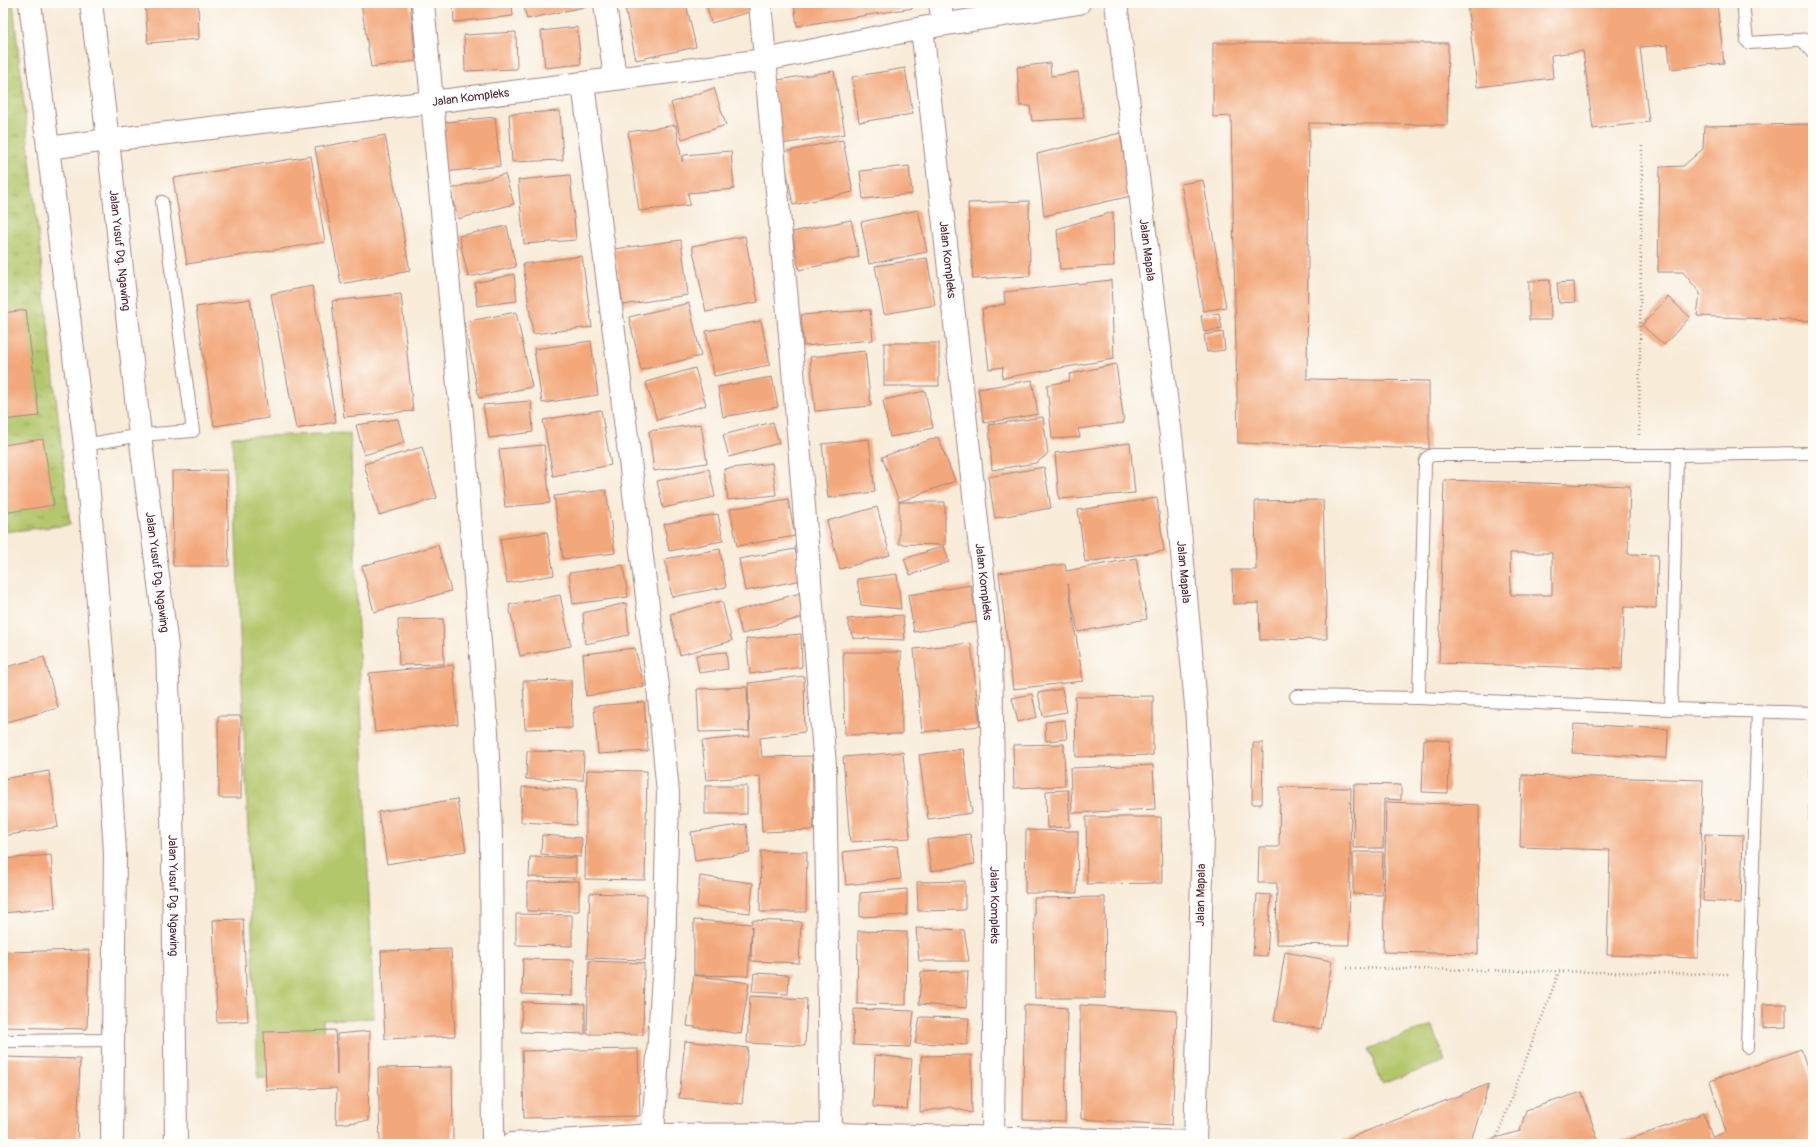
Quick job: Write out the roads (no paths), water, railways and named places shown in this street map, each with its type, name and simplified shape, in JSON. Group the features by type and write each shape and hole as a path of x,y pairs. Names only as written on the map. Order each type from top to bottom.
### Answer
{"street":[{"path":"30,3 85,445 104,676 115,852 112,1144"},
{"name":"Jalan Yusuf Dg. Ngawing","path":"91,3 108,140 140,435 167,647 174,850 176,1144"},
{"name":"Jalan Kompleks","path":"423,3 432,102 765,60 943,24 1079,3"},
{"path":"605,3 615,78"},
{"path":"760,3 802,476 825,766 831,1134"},
{"path":"940,3 943,24"},
{"name":"Jalan Mapala","path":"1116,3 1172,444 1196,705 1203,834 1195,1143"},
{"name":"Jalan Kompleks","path":"922,28 991,647 995,920 993,1139"},
{"path":"583,83 658,686 668,793 664,960 653,1134"},
{"path":"48,148 432,102 458,386 462,413 487,732 490,836 493,1144"},
{"path":"512,1144 653,1134 727,1139 831,1134 1195,1143"}],"lane":[{"path":"1743,3 1747,42 1749,44 1808,39 1813,54"},
{"path":"85,445 140,435 193,431 162,202"},
{"path":"1419,698 1424,464 1427,458 1437,454 1677,455 1813,453"},
{"path":"1671,709 1677,455"},
{"path":"1296,696 1419,698 1671,709 1813,713"},
{"path":"1747,1047 1758,711"},
{"path":"3,1041 113,1040"}]}
